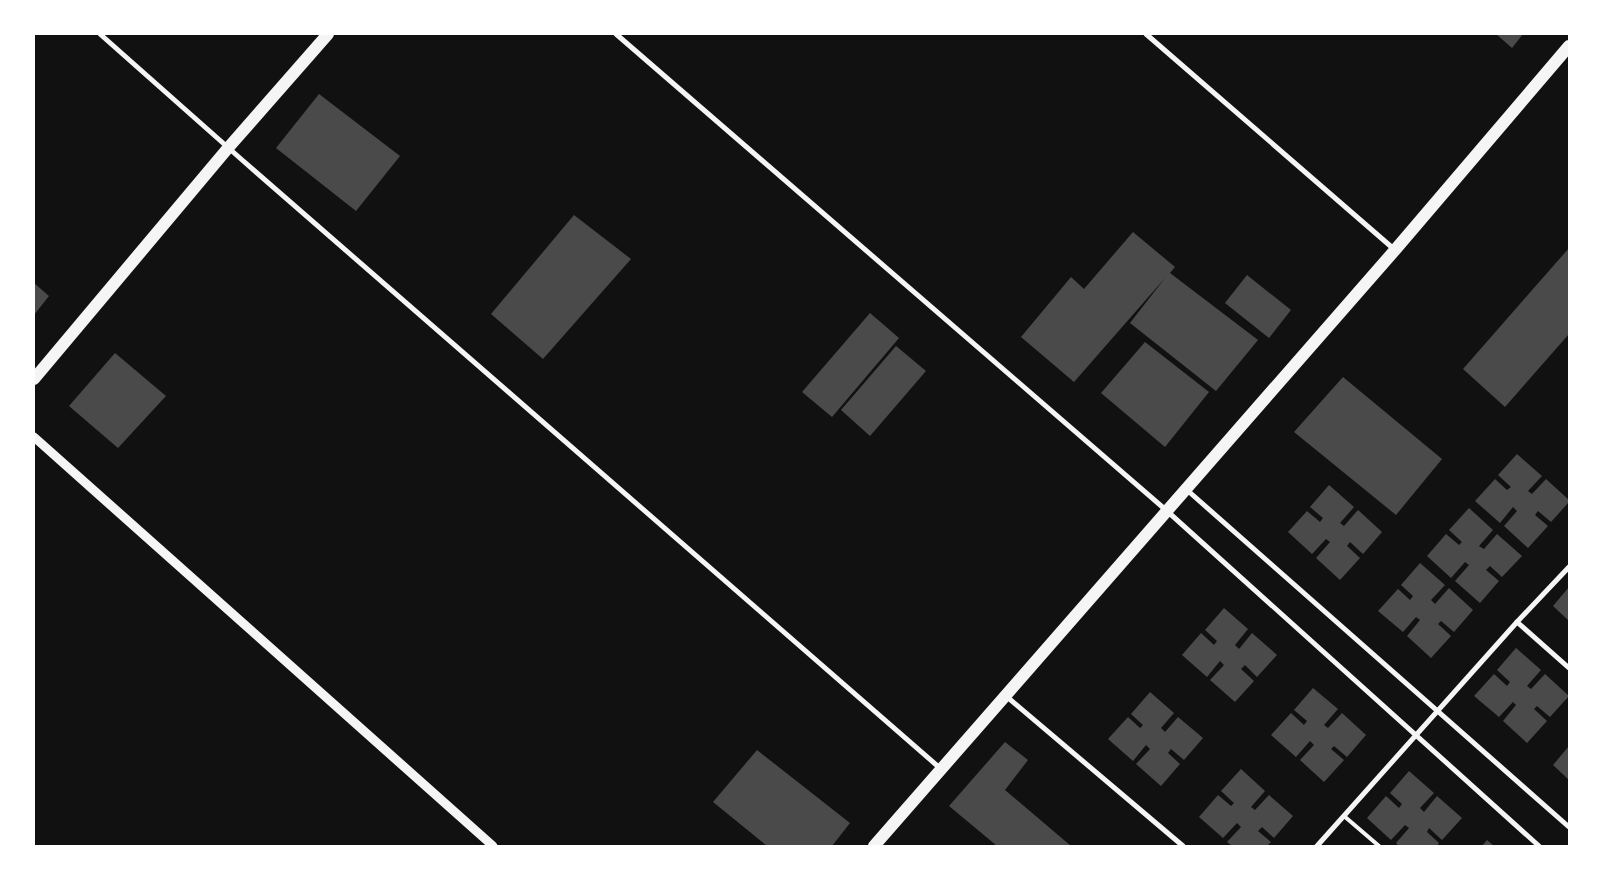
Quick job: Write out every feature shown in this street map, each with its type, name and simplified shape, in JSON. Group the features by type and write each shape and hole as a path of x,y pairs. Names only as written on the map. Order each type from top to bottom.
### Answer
{"main road":[{"path":"34,379 228,148 328,34"},
{"path":"874,846 1395,250 1569,46"}],"street":[{"path":"100,34 228,148 942,769"},
{"path":"616,34 1168,510 1539,846"},
{"path":"1146,34 1395,250"},
{"path":"34,437 493,846"},
{"path":"1187,489 1569,827"},
{"path":"1317,846 1517,622 1569,567"},
{"path":"1517,622 1569,668"},
{"path":"1006,696 1183,846"}],"lane":[{"path":"1344,816 1379,846"}],"building":[{"path":"1496,34 1523,34 1512,48"},
{"path":"319,94 400,156 356,211 276,148"},
{"path":"574,215 631,259 543,359 491,314"},
{"path":"1133,232 1175,267 1170,273 1258,340 1216,391 1130,323 1165,278 1074,382 1021,337 1071,277 1084,289"},
{"path":"1569,248 1569,334 1505,407 1463,369"},
{"path":"1247,275 1291,310 1269,338 1225,303"},
{"path":"34,283 49,296 34,315"},
{"path":"870,313 899,338 832,417 802,392"},
{"path":"1145,342 1209,392 1165,447 1101,393"},
{"path":"896,346 926,371 870,436 841,410"},
{"path":"115,353 166,396 118,448 69,406"},
{"path":"1343,377 1442,459 1396,515 1294,432"},
{"path":"1517,454 1542,476 1528,491 1532,494 1546,479 1569,500 1551,522 1538,511 1535,515 1548,526 1528,548 1504,526 1517,511 1513,507 1500,523 1475,501 1495,479 1507,490 1511,487 1498,475"},
{"path":"1329,485 1354,507 1340,523 1344,526 1358,510 1382,532 1363,554 1350,542 1347,546 1360,558 1340,580 1316,558 1330,542 1326,539 1312,554 1288,532 1307,511 1320,522 1323,518 1310,507"},
{"path":"1469,508 1493,530 1479,546 1484,549 1497,534 1522,556 1502,577 1490,566 1486,570 1499,581 1480,603 1455,581 1469,565 1465,562 1451,578 1427,556 1446,534 1459,545 1462,542 1449,530"},
{"path":"1420,563 1445,585 1431,600 1435,604 1449,588 1473,610 1454,632 1441,621 1438,624 1451,636 1431,658 1407,636 1420,620 1416,617 1403,632 1378,611 1398,589 1410,600 1413,596 1401,585"},
{"path":"1569,587 1569,621 1553,606"},
{"path":"1224,608 1248,629 1235,645 1239,649 1252,633 1277,655 1257,677 1245,665 1241,669 1254,681 1235,702 1210,680 1224,665 1220,661 1207,677 1182,655 1201,633 1214,645 1217,641 1205,630"},
{"path":"1516,648 1541,670 1527,686 1531,689 1545,674 1569,696 1550,717 1537,706 1534,709 1547,721 1527,743 1503,721 1516,705 1513,702 1499,717 1474,696 1494,674 1507,686 1510,682 1497,670"},
{"path":"1313,688 1338,709 1324,725 1328,728 1342,713 1366,735 1347,757 1334,746 1331,749 1344,760 1324,782 1300,760 1314,745 1310,741 1296,757 1271,735 1291,713 1304,725 1307,721 1294,710"},
{"path":"1150,692 1174,713 1161,728 1165,732 1178,717 1203,738 1184,760 1171,749 1168,753 1180,764 1161,786 1136,764 1150,749 1146,745 1133,761 1108,739 1128,717 1140,728 1143,725 1131,714"},
{"path":"1005,742 1028,760 1005,790 1071,846 997,846 949,806"},
{"path":"1569,746 1569,780 1553,765"},
{"path":"757,750 850,823 832,846 767,846 713,802"},
{"path":"1241,769 1265,791 1251,807 1255,810 1269,795 1293,816 1274,838 1262,827 1258,831 1271,842 1267,846 1232,846 1227,842 1241,827 1237,823 1223,838 1199,817 1218,795 1231,806 1234,803 1221,791"},
{"path":"1409,771 1434,793 1420,808 1424,812 1437,796 1462,818 1442,840 1429,828 1427,832 1439,843 1437,846 1399,846 1396,843 1409,828 1405,825 1391,840 1367,818 1386,796 1399,808 1402,804 1390,793"},
{"path":"1487,840 1494,846 1482,846"}]}
